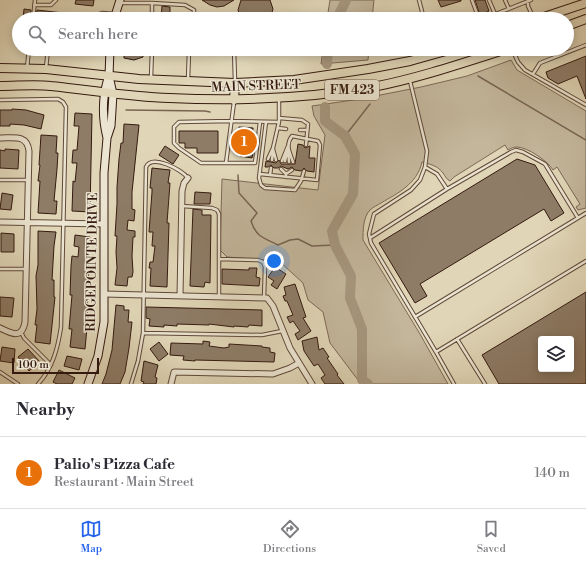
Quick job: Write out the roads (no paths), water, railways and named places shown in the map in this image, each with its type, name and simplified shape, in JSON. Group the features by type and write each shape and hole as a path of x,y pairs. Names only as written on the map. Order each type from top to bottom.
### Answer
{"main road":[{"path":"559,12 586,3"},
{"path":"574,23 586,19"},
{"name":"MAIN STREET","path":"0,68 46,69 151,80 235,83 294,80 368,69 418,56"},
{"name":"MAIN STREET","path":"0,86 50,86 113,94 169,98 234,100 279,98 336,93 375,86 430,73 485,56"},
{"path":"234,100 235,83"}],"street":[{"path":"116,12 119,1"},
{"path":"109,76 110,56"},
{"name":"RIDGEPOINTE DRIVE","path":"107,138 103,124 104,93 109,76"},
{"name":"RIDGEPOINTE DRIVE","path":"88,384 98,356 102,335 104,294 104,173 107,138 111,126 113,94 109,76"},
{"path":"0,138 17,138 26,141 29,151 25,322 24,328 17,334 12,334 0,328"},
{"path":"180,296 182,206 184,183 188,178"},
{"path":"0,222 104,224"},
{"path":"104,294 264,298 270,301 282,331 312,384"},
{"path":"171,384 174,372 272,374 290,368 299,363"}],"lane":[{"path":"34,12 35,0"},
{"path":"34,5 51,6 56,0"},
{"path":"419,0 422,12"},
{"path":"472,0 476,12"},
{"path":"490,0 494,12"},
{"path":"505,0 509,9"},
{"path":"501,12 529,0"},
{"path":"529,0 528,6 531,12"},
{"path":"119,1 186,5 194,10 194,12"},
{"path":"152,3 152,12"},
{"path":"574,50 586,45"},
{"path":"27,68 28,56"},
{"path":"46,69 47,56"},
{"path":"151,80 152,56"},
{"path":"188,81 189,56"},
{"path":"234,56 235,83"},
{"path":"516,56 521,66 586,105"},
{"path":"533,74 540,63 558,56"},
{"path":"410,78 427,151 425,167 420,180 411,190 374,214 369,234 371,243 454,384"},
{"path":"268,159 280,128 279,98"},
{"path":"0,100 58,100 64,103 66,111 61,327 57,351 45,376 38,384"},
{"path":"226,163 234,100"},
{"path":"279,118 302,120 308,124 306,130 306,145"},
{"path":"260,122 255,163 201,163 174,143 174,127 179,122 231,121 279,122"},
{"path":"266,122 260,183 265,188 295,190 303,178 304,171"},
{"path":"280,128 286,129 280,128"},
{"path":"306,130 300,129 306,130"},
{"path":"267,167 271,171 286,175 317,180 320,145 318,140 292,136 288,141 289,162"},
{"path":"283,161 288,146"},
{"path":"288,146 293,162"},
{"path":"272,160 273,148"},
{"path":"273,148 276,160"},
{"path":"370,238 447,189 516,150 523,152 545,164 578,218"},
{"path":"131,384 138,361 143,333 142,296 146,167 150,162 159,162 185,173 188,178"},
{"path":"425,167 437,174 447,189"},
{"path":"260,174 276,168"},
{"path":"282,169 286,175"},
{"path":"286,175 290,170"},
{"path":"0,180 28,180"},
{"path":"182,206 206,207 218,211 219,297"},
{"path":"415,317 586,213"},
{"path":"219,259 258,260 263,262 265,267 264,298"},
{"path":"436,352 586,261"},
{"path":"0,269 26,269"},
{"path":"143,333 253,335 271,334 282,331"},
{"path":"21,332 24,338 51,365"},
{"path":"458,339 485,384"},
{"path":"0,372 18,384"}],"waterway":[{"path":"340,12 346,0"},
{"path":"327,64 328,56"},
{"path":"478,76 586,140"},
{"path":"345,136 370,104"},
{"path":"325,107 325,121 345,136 355,154 353,194 332,231 335,245 351,276 350,298 362,329 362,380 368,384"},
{"path":"126,110 210,112"},
{"path":"238,175 239,193 257,213 251,221 255,231 258,234 278,245 290,240 298,239 312,246 335,245"}],"place":[{"name":"Palio's Pizza Cafe","path":"244,142"}]}
